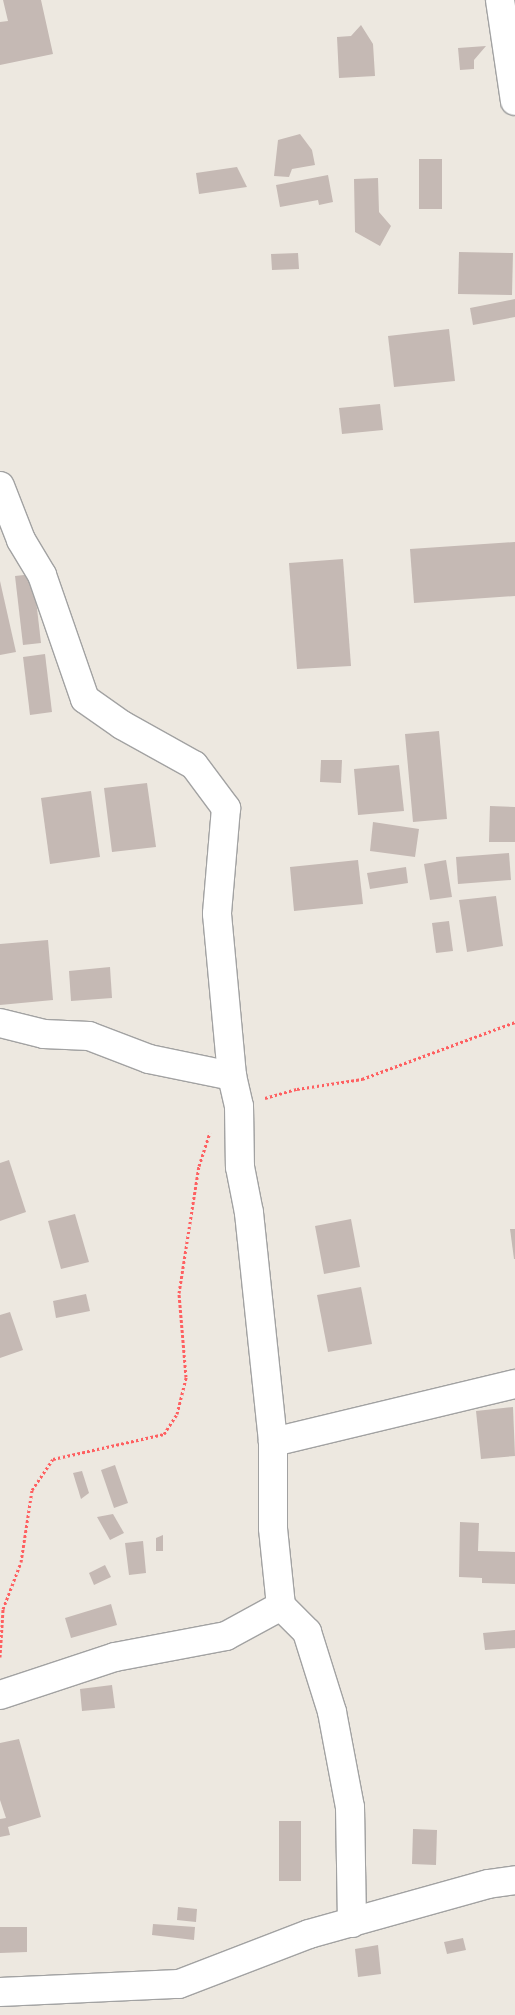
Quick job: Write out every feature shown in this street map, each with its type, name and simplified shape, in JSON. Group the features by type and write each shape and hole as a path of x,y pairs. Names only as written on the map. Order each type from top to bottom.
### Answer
{"street":[{"path":"500,0 515,102"},
{"path":"0,486 21,540 42,575 85,698 122,725 194,765 226,808 217,914 232,1076 239,1106 240,1168 250,1214 273,1442 273,1528 281,1606 307,1632 332,1712 350,1807 352,1923"},
{"path":"0,1023 44,1034 88,1036 149,1058 232,1076"},
{"path":"273,1442 515,1384"},
{"path":"0,1695 115,1657 226,1636 281,1606"},
{"path":"0,1992 179,1984 309,1934 488,1884 515,1880"}],"path":[{"path":"0,1657 3,1609 21,1562 32,1490 54,1459 164,1434 177,1414 186,1377 179,1293 199,1166 213,1125 239,1106 297,1089 362,1079 515,1022"}],"building":[{"path":"3,0 41,0 53,54 0,65 0,22 8,21"},
{"path":"361,25 373,44 375,76 339,78 337,37 351,36"},
{"path":"486,46 474,60 474,69 460,70 458,48"},
{"path":"300,134 312,150 315,165 292,169 289,177 274,176 278,140"},
{"path":"419,159 442,159 442,209 419,209"},
{"path":"237,167 247,187 199,194 196,173"},
{"path":"328,175 333,202 319,205 318,200 280,207 276,185"},
{"path":"378,178 379,212 391,226 380,246 355,232 354,179"},
{"path":"459,252 513,253 512,295 458,294"},
{"path":"298,253 299,269 272,270 271,254"},
{"path":"515,299 515,317 473,325 470,308"},
{"path":"449,329 455,381 394,387 388,336"},
{"path":"380,404 383,430 342,434 339,408"},
{"path":"515,542 515,596 414,603 410,549"},
{"path":"343,559 351,666 297,669 289,563"},
{"path":"33,574 41,643 23,645 15,576"},
{"path":"0,581 16,652 0,655"},
{"path":"45,654 52,712 30,715 23,657"},
{"path":"439,731 447,819 413,822 405,734"},
{"path":"321,760 342,760 341,783 320,782"},
{"path":"399,765 404,811 358,815 354,769"},
{"path":"147,783 156,847 112,852 104,788"},
{"path":"91,791 100,857 50,864 41,798"},
{"path":"490,806 515,807 515,842 489,842"},
{"path":"373,822 419,829 415,857 370,851"},
{"path":"509,853 511,880 458,884 456,857"},
{"path":"358,860 363,904 294,911 290,867"},
{"path":"446,860 452,897 430,900 424,864"},
{"path":"406,867 408,883 370,889 367,873"},
{"path":"496,896 503,946 467,952 459,900"},
{"path":"449,921 453,951 436,953 432,923"},
{"path":"48,940 53,1000 0,1005 0,944"},
{"path":"110,967 112,998 71,1001 69,971"},
{"path":"9,1160 26,1212 0,1221 0,1163"},
{"path":"75,1214 89,1262 61,1269 48,1221"},
{"path":"351,1219 360,1267 324,1274 315,1226"},
{"path":"510,1229 515,1229 515,1259 514,1259"},
{"path":"361,1287 372,1344 328,1352 317,1295"},
{"path":"86,1294 90,1311 56,1318 53,1301"},
{"path":"10,1312 23,1350 0,1358 0,1315"},
{"path":"513,1407 515,1456 481,1459 476,1411"},
{"path":"115,1465 128,1503 114,1508 101,1470"},
{"path":"82,1471 89,1493 81,1499 73,1473"},
{"path":"113,1514 124,1533 110,1540 97,1517"},
{"path":"460,1522 479,1523 478,1551 515,1552 515,1584 482,1583 482,1578 459,1577"},
{"path":"163,1535 163,1551 156,1551 156,1538"},
{"path":"143,1541 146,1573 129,1575 125,1543"},
{"path":"105,1565 111,1577 94,1585 89,1573"},
{"path":"111,1604 117,1625 71,1638 65,1618"},
{"path":"515,1630 515,1648 485,1650 483,1633"},
{"path":"112,1685 115,1708 82,1711 80,1689"},
{"path":"19,1739 41,1817 8,1827 10,1835 0,1837 0,1819 6,1818 0,1800 0,1743"},
{"path":"279,1821 301,1821 301,1881 279,1881"},
{"path":"413,1829 437,1830 436,1865 412,1864"},
{"path":"178,1907 197,1909 196,1922 177,1920"},
{"path":"153,1924 195,1927 194,1940 152,1935"},
{"path":"0,1927 27,1927 27,1952 0,1953"},
{"path":"463,1938 466,1950 447,1954 444,1942"},
{"path":"378,1945 381,1974 358,1977 355,1949"}]}
